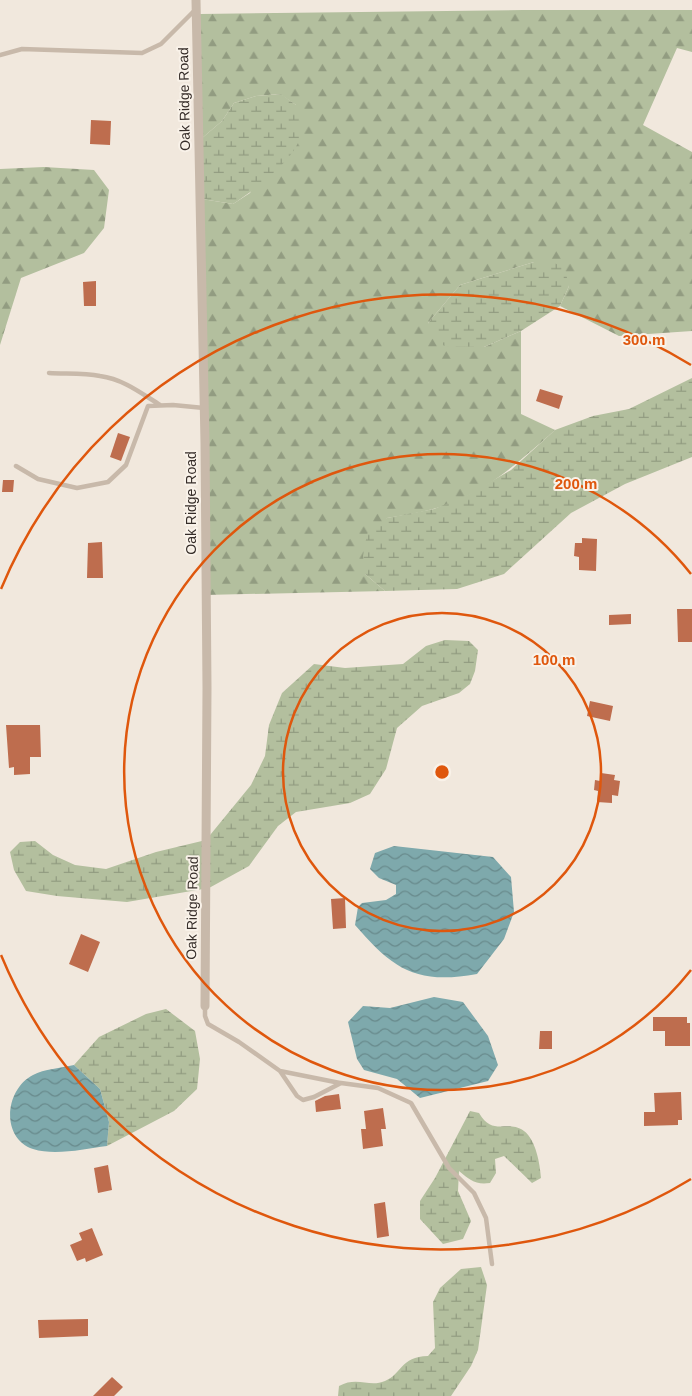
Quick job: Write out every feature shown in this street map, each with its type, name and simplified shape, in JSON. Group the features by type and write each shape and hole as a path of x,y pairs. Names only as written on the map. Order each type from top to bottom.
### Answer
{"street":[{"name":"Oak Ridge Road","path":"196,4 204,408 207,688 205,1006"}],"lane":[{"path":"0,55 22,49 142,52 161,44 196,4"},
{"path":"49,373 100,376 116,380 132,386 161,405"},
{"path":"16,466 38,479 77,488 108,482 126,465 148,406 204,408"},
{"path":"205,1006 205,1016 208,1024 239,1042 280,1071 297,1096 303,1100 314,1097 328,1088 341,1083"},
{"path":"280,1071 378,1088 411,1104 448,1168 474,1193 486,1218 492,1264"}],"green space":[{"path":"692,10 692,52 677,48 643,125 692,152 692,331 619,336 560,306 569,286 534,262 460,285 428,323 484,347 521,331 521,414 555,430 513,466 467,496 433,509 387,518 365,574 385,591 205,595 202,199 233,204 250,193 296,105 280,94 256,96 234,103 222,121 201,139 200,14"},
{"path":"281,94 296,105 301,132 298,142 284,163 233,204 202,199 201,139 222,121 234,103 256,96"},
{"path":"44,167 94,170 109,190 104,228 84,253 21,278 0,345 0,169"},
{"path":"534,262 554,262 565,270 569,286 560,306 521,331 484,347 444,346 428,323 460,285"},
{"path":"692,378 692,457 625,484 571,513 504,574 457,589 385,591 365,574 363,556 367,534 387,518 434,509 468,495 511,470 555,430 593,416 629,409"},
{"path":"445,640 469,641 478,650 475,671 470,684 459,693 422,706 397,728 386,769 370,794 350,803 296,812 278,826 249,866 209,888 127,902 57,896 26,891 14,870 10,852 20,842 35,841 53,855 75,865 106,869 156,852 206,840 251,785 265,756 269,725 282,693 314,664 345,668 403,664 426,646"},
{"path":"166,1009 195,1031 200,1059 197,1089 174,1111 107,1146 109,1122 100,1089 74,1065 99,1037 146,1014"},
{"path":"470,1111 479,1113 484,1120 495,1126 512,1126 524,1131 532,1140 541,1178 532,1183 504,1156 495,1159 496,1173 490,1183 473,1181 459,1171 458,1191 471,1221 463,1239 443,1244 420,1219 420,1201 435,1178"},
{"path":"481,1267 487,1285 478,1350 471,1366 451,1396 338,1396 339,1386 352,1382 379,1383 385,1381 412,1359 428,1356 435,1348 433,1302 440,1288 461,1269"}],"water":[{"path":"394,846 493,857 511,877 514,912 504,939 477,974 438,977 422,975 407,970 394,963 382,953 355,925 358,907 362,903 386,900 396,894 396,885 379,878 370,869 375,853"},
{"path":"434,997 463,1002 488,1036 498,1065 488,1081 420,1098 397,1079 364,1070 357,1059 348,1022 363,1006 390,1008"},
{"path":"74,1065 100,1089 109,1122 107,1146 51,1152 33,1149 22,1143 15,1135 11,1124 12,1102 17,1091 24,1082 37,1073"}],"building":[{"path":"91,120 111,121 110,145 90,144"},
{"path":"96,281 96,306 84,306 83,282"},
{"path":"540,389 563,396 559,409 536,401"},
{"path":"118,433 130,437 121,461 110,457"},
{"path":"3,480 14,480 13,492 2,492"},
{"path":"582,538 597,539 596,571 579,570 579,557 574,556 575,543 582,543"},
{"path":"102,542 103,578 87,578 88,543"},
{"path":"677,609 692,609 692,642 678,642"},
{"path":"631,614 631,624 609,625 609,615"},
{"path":"590,701 613,706 610,721 587,716"},
{"path":"6,725 40,725 41,757 30,757 30,774 14,775 14,767 9,768"},
{"path":"601,773 615,775 614,780 620,781 618,796 612,795 612,803 597,802 598,791 594,790 595,780 600,781"},
{"path":"345,898 346,928 333,929 331,899"},
{"path":"81,934 100,942 88,972 69,964"},
{"path":"653,1017 687,1017 687,1023 690,1023 690,1046 665,1046 665,1031 653,1031"},
{"path":"540,1031 552,1031 552,1049 539,1049"},
{"path":"681,1092 682,1120 678,1120 678,1125 644,1126 644,1112 655,1112 654,1093"},
{"path":"339,1094 341,1109 316,1112 315,1101 325,1096"},
{"path":"383,1108 386,1129 381,1129 383,1146 363,1149 361,1129 366,1129 364,1111"},
{"path":"108,1165 112,1190 98,1193 94,1168"},
{"path":"385,1202 389,1236 377,1238 374,1204"},
{"path":"92,1228 103,1255 86,1262 85,1258 77,1261 70,1245 82,1240 79,1233"},
{"path":"88,1319 88,1336 39,1338 38,1320"},
{"path":"112,1377 123,1387 114,1396 93,1396"}]}
